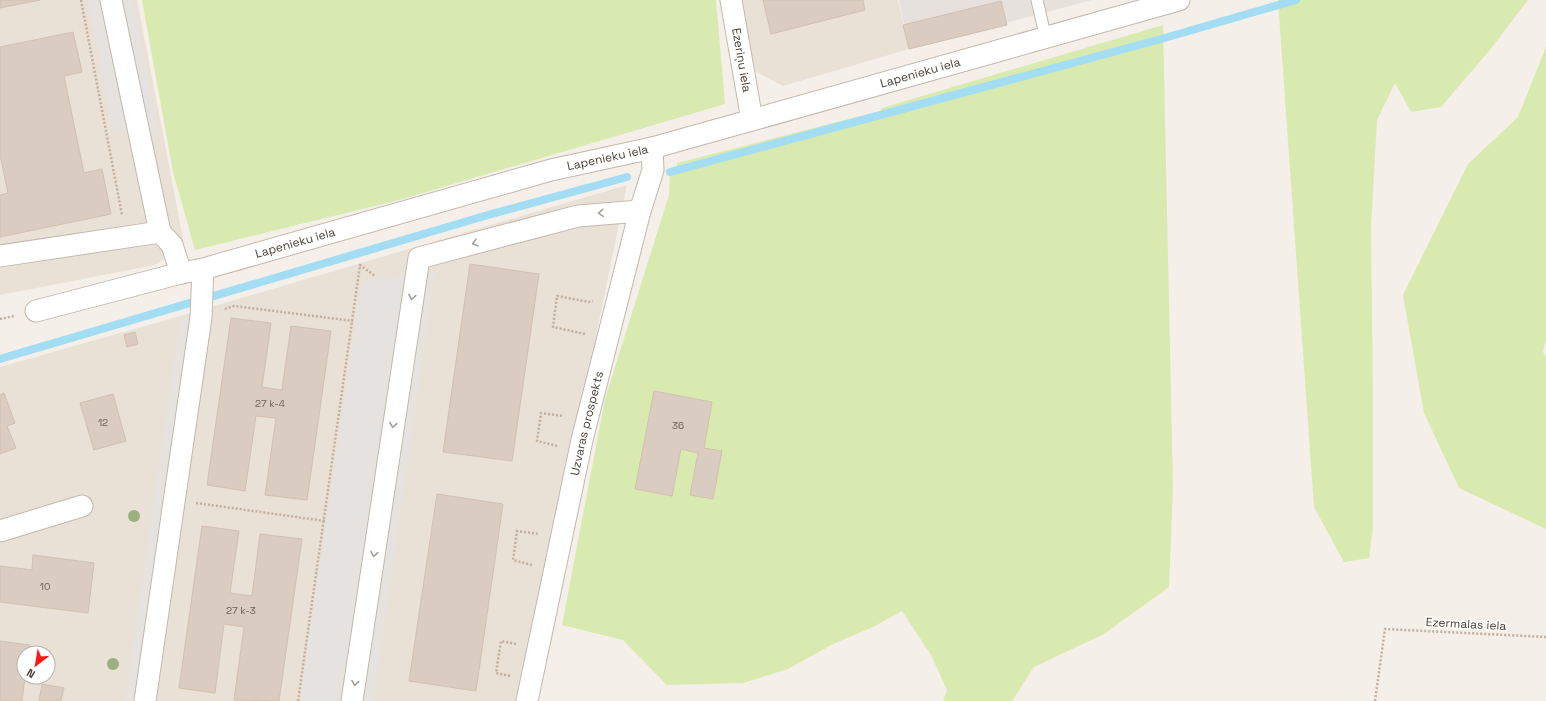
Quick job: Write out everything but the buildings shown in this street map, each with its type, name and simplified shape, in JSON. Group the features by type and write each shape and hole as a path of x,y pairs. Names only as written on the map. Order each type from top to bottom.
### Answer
{"street":[{"path":"111,0 160,232 172,244 181,273"},
{"name":"Ezeriņu iela","path":"731,0 752,120"},
{"name":"Lapenieku iela","path":"36,311 181,273 204,269 551,170 652,148 1046,39 1171,1"},
{"name":"Uzvaras prospekts","path":"527,701 582,440 640,211 652,170 652,148"},
{"path":"352,701 419,258 578,216 640,211"},
{"path":"0,256 160,232"},
{"path":"145,701 201,317 204,269"},
{"path":"0,531 82,506"}],"lane":[{"path":"1037,0 1046,39"}],"path":[{"path":"81,0 122,216"},
{"path":"298,701 325,521 360,265 375,276"},
{"path":"588,340 586,335 553,327 557,296 589,302 596,301"},
{"path":"201,317 234,306 353,321"},
{"path":"559,448 556,445 537,441 541,412 561,417 566,415"},
{"path":"174,500 325,521"},
{"path":"536,566 513,560 517,531 541,534 544,532"},
{"name":"Ezermalas iela","path":"1376,701 1385,629 1546,637"},
{"path":"514,679 511,676 496,674 501,641 520,645"}],"shaded area":[{"path":"0,0 137,0 184,244 155,265 0,295"},
{"path":"88,0 133,0 159,136 113,130"},
{"path":"741,0 898,0 909,49 783,86 755,71"},
{"path":"899,0 1092,0 909,49"},
{"path":"627,185 521,701 0,701 0,541 91,514 86,494 0,521 0,367 177,317"},
{"path":"435,271 373,701 300,701 362,282"},
{"path":"180,320 192,322 135,701 125,701"}],"green space":[{"path":"142,0 716,0 725,104 399,200 195,250 173,172"},
{"path":"1278,0 1528,0 1489,51 1441,107 1411,112 1395,83 1377,120 1371,228 1373,527 1369,558 1344,562 1314,507"},
{"path":"1163,25 1173,488 1169,587 1104,634 1034,667 1012,701 943,701 947,690 931,655 902,611 873,627 833,644 788,669 743,683 667,685 623,640 562,625 605,399 669,195 670,172 677,170 677,163 880,111 882,108"},
{"path":"1546,47 1546,339 1543,352 1546,357 1546,529 1459,488 1424,413 1403,295 1468,164 1518,117"}],"waterway":[{"path":"670,172 1161,39 1296,0"},
{"path":"0,359 488,215 627,177"}]}
